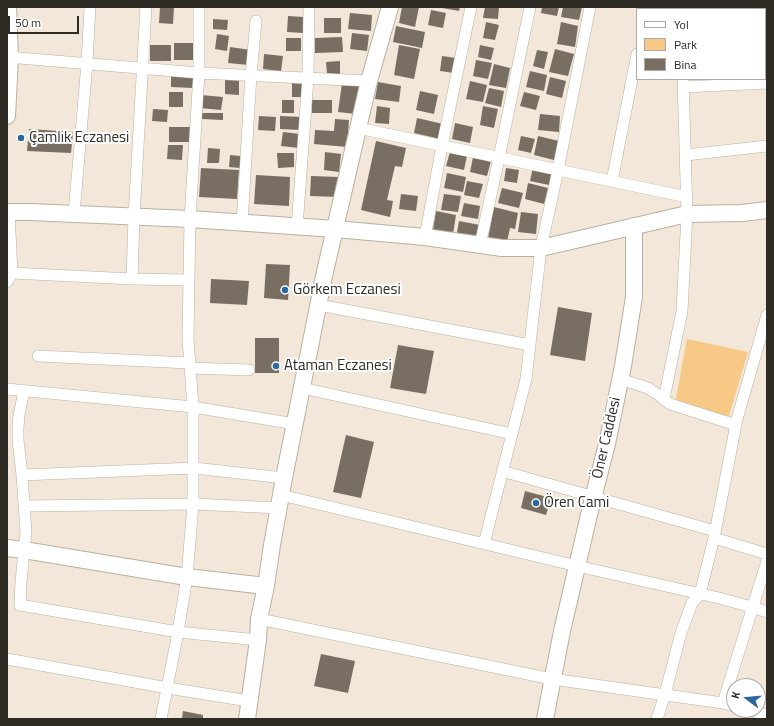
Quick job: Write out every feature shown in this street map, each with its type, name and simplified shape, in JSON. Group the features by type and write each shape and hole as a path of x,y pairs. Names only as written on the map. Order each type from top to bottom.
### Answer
{"street":[{"path":"7,116 8,7"},
{"path":"74,214 88,64 90,7"},
{"path":"132,279 146,7"},
{"path":"161,719 168,688 187,577 193,504 193,407 188,338 190,219 199,72 199,7"},
{"path":"297,227 308,78 310,7"},
{"path":"247,719 258,640 259,619 284,478 302,388 335,229 358,128 369,81 390,7"},
{"path":"425,237 471,7"},
{"path":"480,245 500,158 530,7"},
{"path":"484,544 526,379 540,248 558,170 590,7"},
{"path":"242,223 251,75 256,21"},
{"path":"8,57 199,72 369,81"},
{"path":"612,181 636,59"},
{"path":"664,399 682,310 687,214 684,83 767,83"},
{"path":"358,128 687,197"},
{"path":"686,155 767,146"},
{"path":"189,280 10,277 8,212 190,219 425,237 502,248 540,248 687,214 742,213 767,210"},
{"name":"Öner Caddesi","path":"545,719 562,631 593,496 607,444 620,379 634,297 634,226"},
{"path":"319,305 530,345"},
{"path":"657,719 681,633 692,603 700,594 715,535 736,425 767,315"},
{"path":"38,356 249,370"},
{"path":"620,379 648,388 670,404 736,425"},
{"path":"302,388 512,434"},
{"path":"7,389 193,407 295,424"},
{"path":"24,391 18,428 26,532 20,606 178,632 258,640"},
{"path":"22,476 194,468 284,478"},
{"path":"502,471 593,496 715,535 767,554"},
{"path":"24,506 280,502 484,544 700,594 767,612"},
{"path":"7,548 187,577 266,586"},
{"path":"723,703 767,561"},
{"path":"259,619 552,679 726,704"},
{"path":"7,659 249,701"}],"green space":[{"path":"687,339 748,352 728,419 675,403"}],"building":[{"path":"160,7 174,7 173,24 159,23"},
{"path":"402,7 419,7 415,27 399,23"},
{"path":"442,7 460,7 459,11"},
{"path":"485,7 499,7 498,19 483,18"},
{"path":"542,7 559,7 557,16 541,13"},
{"path":"563,7 582,7 579,20 561,17"},
{"path":"431,10 446,13 443,28 428,25"},
{"path":"350,13 372,15 371,31 348,29"},
{"path":"288,16 304,17 303,33 287,32"},
{"path":"324,18 341,18 341,33 324,33"},
{"path":"213,19 228,20 227,30 213,29"},
{"path":"486,22 499,25 495,40 483,38"},
{"path":"561,22 578,26 575,47 557,44"},
{"path":"396,26 425,32 422,48 393,42"},
{"path":"352,33 369,35 367,51 350,49"},
{"path":"217,34 229,36 227,51 215,49"},
{"path":"342,37 343,52 315,53 315,38"},
{"path":"286,38 301,38 301,51 286,51"},
{"path":"174,43 196,43 196,60 174,60"},
{"path":"150,45 171,45 171,61 150,61"},
{"path":"399,45 420,49 414,79 394,75"},
{"path":"480,45 494,48 491,60 478,57"},
{"path":"230,47 251,50 249,65 228,63"},
{"path":"555,49 574,54 568,76 549,72"},
{"path":"537,50 548,52 544,69 533,66"},
{"path":"264,54 283,56 281,71 263,69"},
{"path":"442,56 456,58 454,73 440,71"},
{"path":"476,60 492,63 488,79 473,76"},
{"path":"340,61 340,74 327,74 326,62"},
{"path":"494,64 510,68 506,88 489,85"},
{"path":"530,71 547,75 544,91 526,87"},
{"path":"171,72 194,72 193,88 171,87"},
{"path":"550,77 566,81 562,98 546,94"},
{"path":"225,79 239,80 239,95 225,94"},
{"path":"470,81 487,85 483,102 466,99"},
{"path":"378,82 401,86 399,102 375,99"},
{"path":"292,83 303,84 303,97 292,97"},
{"path":"342,83 360,85 356,114 338,112"},
{"path":"489,88 504,91 501,107 485,103"},
{"path":"420,91 438,95 434,114 416,110"},
{"path":"169,92 183,92 183,107 169,107"},
{"path":"524,92 540,96 536,110 520,106"},
{"path":"201,95 223,97 221,110 199,108"},
{"path":"282,100 294,100 294,113 282,113"},
{"path":"312,100 332,100 332,113 312,113"},
{"path":"377,106 390,108 389,124 375,123"},
{"path":"483,106 498,109 494,128 480,125"},
{"path":"153,109 168,110 167,122 152,121"},
{"path":"202,113 223,113 223,120 202,119"},
{"path":"540,114 560,116 559,132 538,130"},
{"path":"259,116 276,117 275,131 258,130"},
{"path":"280,116 302,117 302,130 280,129"},
{"path":"417,118 443,124 440,139 414,133"},
{"path":"335,119 349,120 347,147 314,144 315,130 334,131"},
{"path":"455,123 473,127 470,143 452,139"},
{"path":"169,127 190,127 189,142 169,142"},
{"path":"29,129 73,132 71,153 27,151"},
{"path":"283,132 300,134 299,148 281,146"},
{"path":"521,136 535,139 531,153 518,150"},
{"path":"538,136 559,141 554,160 534,155"},
{"path":"376,141 406,148 402,167 395,166 387,200 393,201 390,217 361,210"},
{"path":"168,145 183,145 182,160 167,159"},
{"path":"208,148 220,149 219,163 207,163"},
{"path":"325,152 341,154 339,172 324,170"},
{"path":"450,152 467,156 464,170 446,166"},
{"path":"277,153 294,153 294,167 278,168"},
{"path":"230,155 240,156 240,168 229,167"},
{"path":"473,157 491,161 487,176 470,172"},
{"path":"533,167 552,171 549,185 530,181"},
{"path":"201,168 239,170 237,199 199,197"},
{"path":"506,168 519,170 517,183 504,181"},
{"path":"447,173 466,177 463,192 444,188"},
{"path":"256,175 290,177 289,206 254,204"},
{"path":"311,176 339,177 339,197 310,196"},
{"path":"467,181 483,184 479,198 464,195"},
{"path":"528,183 548,188 544,204 525,199"},
{"path":"502,188 523,193 519,208 498,203"},
{"path":"401,194 418,196 416,211 399,209"},
{"path":"444,194 461,196 458,212 441,210"},
{"path":"464,203 480,206 478,219 461,216"},
{"path":"494,207 518,213 515,229 510,228 507,242 488,239"},
{"path":"436,211 456,215 453,234 433,230"},
{"path":"521,212 538,214 536,234 518,232"},
{"path":"459,221 480,225 476,242 456,238"},
{"path":"266,264 290,265 288,300 264,298"},
{"path":"211,279 249,281 247,305 210,303"},
{"path":"558,307 592,313 585,361 550,355"},
{"path":"255,338 279,338 279,373 255,373"},
{"path":"398,345 434,351 426,394 390,388"},
{"path":"346,435 374,442 361,498 333,492"},
{"name":"Ören Cami","path":"525,491 551,498 546,515 521,508"},
{"path":"321,654 355,661 348,693 314,686"},
{"path":"183,711 203,715 203,719 182,719"}],"place":[{"name":"Çamlık Eczanesi","path":"21,138"},
{"name":"Görkem Eczanesi","path":"285,290"},
{"name":"Ataman Eczanesi","path":"276,366"},
{"name":"Ören Cami","path":"536,503"}]}
